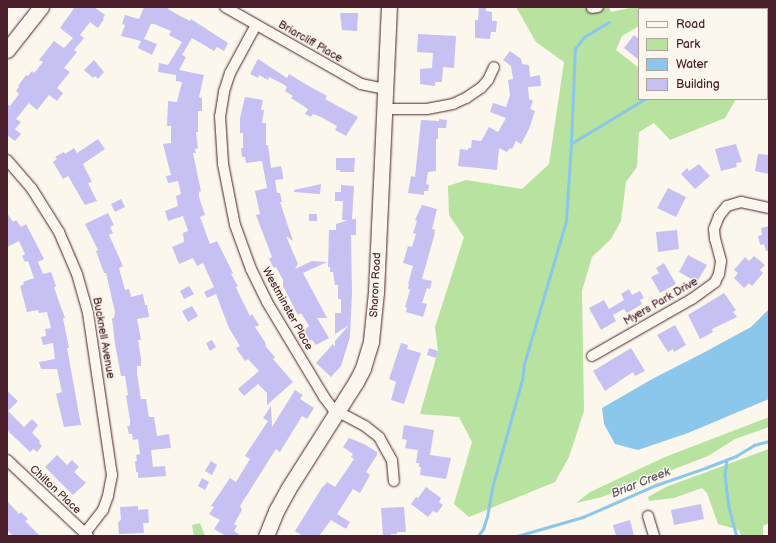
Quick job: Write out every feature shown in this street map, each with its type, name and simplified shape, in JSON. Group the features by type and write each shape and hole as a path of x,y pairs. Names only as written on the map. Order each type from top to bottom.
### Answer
{"street":[{"path":"7,50 41,7"},
{"name":"Briarcliff Place","path":"225,7 361,84 386,89"},
{"name":"Sharon Road","path":"266,536 282,499 363,368 373,332 389,7"},
{"name":"Westminster Place","path":"256,25 233,67 223,100 220,116 221,147 229,199 242,246 264,296 327,402 337,411 365,426 379,437 392,460 394,481"},
{"path":"384,109 427,109 453,104 472,95 481,88 488,80 494,68"},
{"name":"Bucknell Avenue","path":"7,160 32,190 59,232 77,274 88,315 112,476 104,506 87,535"},
{"name":"Myers Park Drive","path":"592,356 692,299 715,282 719,274 721,261 714,229 719,216 727,206 741,202 769,208"},
{"name":"Chilton Place","path":"7,460 87,535"},
{"path":"648,516 654,536"}],"green space":[{"path":"516,7 609,7 611,12 634,7 647,7 638,8 638,27 622,36 616,50 638,67 638,100 735,100 725,118 670,140 654,123 639,132 637,167 626,182 621,221 611,239 592,257 582,291 584,411 569,457 555,482 469,517 454,504 472,442 459,417 420,414 438,351 435,327 464,237 449,215 448,186 466,180 522,189 549,164 564,62 536,42"},
{"path":"769,417 769,427 735,439 708,456 602,497 576,503 590,492 665,457"},
{"path":"769,449 769,523 763,526 763,536 741,536 739,530 718,524 707,493 702,488 674,498 649,501 648,497 666,487"},
{"path":"200,523 205,536 194,536 192,525"}],"water":[{"path":"769,309 769,399 688,433 638,450 615,444 604,424 602,408 654,378 751,327"}],"building":[{"path":"75,7 94,7 105,15 103,18 104,19 98,28 90,22 80,35 84,38 74,50 77,52 64,68 70,72 57,88 63,93 57,101 49,95 37,110 29,103 16,119 21,122 15,129 21,134 15,141 7,135 7,104 10,106 19,94 16,91 26,75 28,76 32,71 34,73 43,62 39,60 54,41 64,48 73,38 60,28"},
{"path":"144,7 169,7 168,9 190,21 191,19 228,43 224,51 217,47 214,51 192,38 182,55 186,57 179,70 204,75 199,97 202,98 202,111 198,111 198,132 196,132 198,148 195,149 196,153 193,153 201,191 199,192 199,197 205,215 200,217 210,244 217,241 233,273 231,274 238,286 236,287 250,316 252,314 259,325 255,327 265,342 266,347 275,357 273,359 293,382 267,405 267,393 258,384 244,396 238,389 259,371 248,359 245,361 236,348 240,346 229,328 216,294 207,298 204,292 214,287 203,263 197,266 193,258 179,264 172,247 184,242 183,233 188,231 183,216 168,221 165,211 178,206 176,196 181,194 178,181 168,183 166,176 171,175 163,144 171,143 171,126 167,126 168,101 177,102 182,82 176,81 176,75 158,72 159,63 168,65 182,42 169,35 171,31 151,24 144,39 157,44 152,55 138,48 141,41 121,36 125,25 122,24 125,15 139,19"},
{"path":"479,7 486,7 486,11 492,12 492,21 497,21 496,32 491,32 490,39 475,38 475,20 478,20"},
{"path":"340,13 358,13 357,31 342,30"},
{"path":"418,34 456,36 454,68 443,67 442,82 435,82 435,86 420,84 420,69 432,68 433,53 417,52"},
{"path":"634,35 638,38 638,59 624,48"},
{"path":"510,51 521,59 522,64 529,65 530,77 540,75 541,86 528,87 529,99 533,101 530,109 535,111 529,129 521,144 516,141 512,149 510,148 507,152 499,148 497,170 458,166 460,149 468,150 468,148 471,148 472,140 481,141 489,127 498,132 506,118 490,112 493,103 506,107 510,95 508,80 513,79 511,66 503,60"},
{"path":"258,59 287,78 289,74 327,96 325,99 358,117 346,136 335,130 337,126 321,117 313,114 311,117 305,114 308,109 291,98 293,96 285,91 287,87 283,84 269,77 268,80 259,75 258,78 250,74"},
{"path":"94,60 104,72 98,79 95,76 93,78 84,70"},
{"path":"245,97 263,100 261,110 264,110 262,123 266,123 266,145 268,145 271,168 281,166 283,176 283,179 275,180 277,193 280,193 282,202 280,202 293,241 286,236 298,264 295,269 312,261 327,262 303,273 327,318 317,318 329,338 316,345 312,340 310,341 304,330 309,326 301,313 298,315 283,286 283,280 276,267 274,268 269,259 272,257 256,215 260,214 255,191 267,188 262,161 246,163 245,157 242,157 241,148 243,148 243,133 240,133 240,118"},
{"path":"439,119 447,120 446,128 438,128 438,139 436,139 436,171 428,172 426,184 429,185 428,191 424,191 424,195 408,193 411,176 415,177 421,120 439,121"},
{"path":"98,139 105,149 83,164 92,182 88,183 97,201 85,205 68,176 63,179 53,162 57,159 55,157 64,152 65,154 74,148 77,153"},
{"path":"736,144 742,162 736,163 737,167 721,171 715,149"},
{"path":"758,154 769,155 769,174 755,171"},
{"path":"336,158 355,158 354,172 340,172 340,170 336,170"},
{"path":"699,164 710,176 695,189 681,174 687,168 689,171"},
{"path":"321,184 320,194 294,192 294,190"},
{"path":"341,185 354,186 352,219 356,219 356,235 351,235 352,293 350,337 341,366 331,377 316,363 333,344 335,347 335,341 349,325 335,334 335,313 341,313 341,299 338,299 338,285 335,285 333,272 330,272 330,267 328,267 329,230 336,230 336,224 348,220 342,220 343,201 335,201 335,192 341,192"},
{"path":"668,188 686,197 676,217 657,208"},
{"path":"121,199 125,207 115,212 111,204"},
{"path":"422,205 437,209 432,229 435,230 434,236 422,279 432,281 430,289 427,288 422,303 427,304 423,317 406,312 407,308 405,307 410,290 408,289 408,284 413,266 403,263 408,246 412,247 416,234 413,233 417,221 415,220"},
{"path":"7,213 13,222 16,220 21,227 26,224 44,259 38,262 43,274 51,272 56,286 54,287 65,318 63,318 69,348 67,348 81,425 64,427 56,394 62,392 57,369 41,369 39,362 55,359 53,343 43,345 41,337 46,336 45,329 51,328 47,312 39,313 38,310 27,312 20,286 24,284 23,282 34,278 28,261 25,262 22,256 25,254 19,241 7,247"},
{"path":"108,213 114,225 110,227 113,233 109,235 123,266 119,268 125,290 129,289 131,297 143,294 145,305 147,305 149,317 137,319 141,340 138,340 141,366 137,366 137,374 141,399 146,399 149,417 154,417 157,436 169,434 171,448 151,450 153,467 165,466 166,476 138,478 138,472 136,472 136,455 140,454 138,439 133,440 132,434 129,434 127,426 130,426 126,396 128,395 125,376 121,376 115,344 112,318 114,318 115,312 106,273 104,273 96,251 98,250 85,224"},
{"path":"309,214 317,214 317,221 309,221"},
{"path":"769,226 769,251 766,251 764,244 760,245 758,236 762,235 761,228"},
{"path":"677,230 679,249 658,252 656,232"},
{"path":"688,255 707,265 697,282 679,272"},
{"path":"754,256 765,265 760,270 763,273 752,286 749,283 744,288 734,278 738,273 734,270 745,257 749,261"},
{"path":"664,263 676,284 660,293 651,277 659,273 656,268"},
{"path":"189,286 194,294 184,299 180,291"},
{"path":"629,289 632,295 640,291 644,298 640,300 642,304 627,313 624,309 613,315 616,321 601,330 589,308 604,300 609,309 624,300 621,294"},
{"path":"724,293 736,310 733,312 737,317 712,329 713,332 700,339 688,315"},
{"path":"192,306 198,316 188,322 182,311"},
{"path":"675,325 686,345 674,352 673,349 668,352 657,335"},
{"path":"212,340 216,347 210,351 206,343"},
{"path":"401,343 408,345 407,349 421,353 404,404 391,400 396,382 389,379"},
{"path":"429,348 438,351 436,358 427,355"},
{"path":"631,348 645,371 635,376 633,372 605,391 593,371"},
{"path":"295,390 303,395 300,399 314,408 307,419 302,416 280,452 276,449 240,506 242,510 234,524 237,526 234,531 241,536 226,536 214,529 220,520 209,514 214,507 211,506 230,478 236,482 250,459 245,456 268,421 263,418 271,406 272,427"},
{"path":"7,391 18,401 8,411 24,427 32,419 38,425 32,433 40,441 39,443 42,446 37,452 33,449 30,452 7,430"},
{"path":"404,425 434,430 430,455 451,458 446,479 420,475 421,467 419,467 419,463 416,463 418,450 405,448 407,440 402,439"},
{"path":"349,438 364,444 377,452 377,455 366,472 370,475 360,493 353,489 337,514 350,522 346,529 331,520 319,536 303,536 295,531 323,486 327,482 335,487 354,459 351,457 353,454 343,447"},
{"path":"57,455 67,465 72,460 79,467 74,472 86,483 73,495 45,467"},
{"path":"211,461 217,465 212,475 205,471"},
{"path":"202,478 209,482 205,490 198,486"},
{"path":"426,487 441,498 439,502 443,505 437,513 433,511 428,517 411,504 416,497 418,498"},
{"path":"7,501 19,514 21,512 28,519 25,521 40,536 13,536 7,530"},
{"path":"701,504 704,519 674,525 671,510"},
{"path":"138,506 138,510 148,509 149,523 143,523 144,533 119,534 118,523 121,519 120,507"},
{"path":"404,507 406,532 397,532 397,534 391,534 391,536 383,536 381,508"},
{"path":"630,520 634,536 616,536 613,525"}],"waterway":[{"path":"478,536 483,529 487,517 492,488 522,380 524,364 566,221 575,49 584,37 609,22"},
{"path":"572,143 643,100"},
{"name":"Briar Creek","path":"517,536 583,517 656,485 736,456 754,445 769,441"},
{"path":"727,460 725,475 729,507 737,536"}]}
